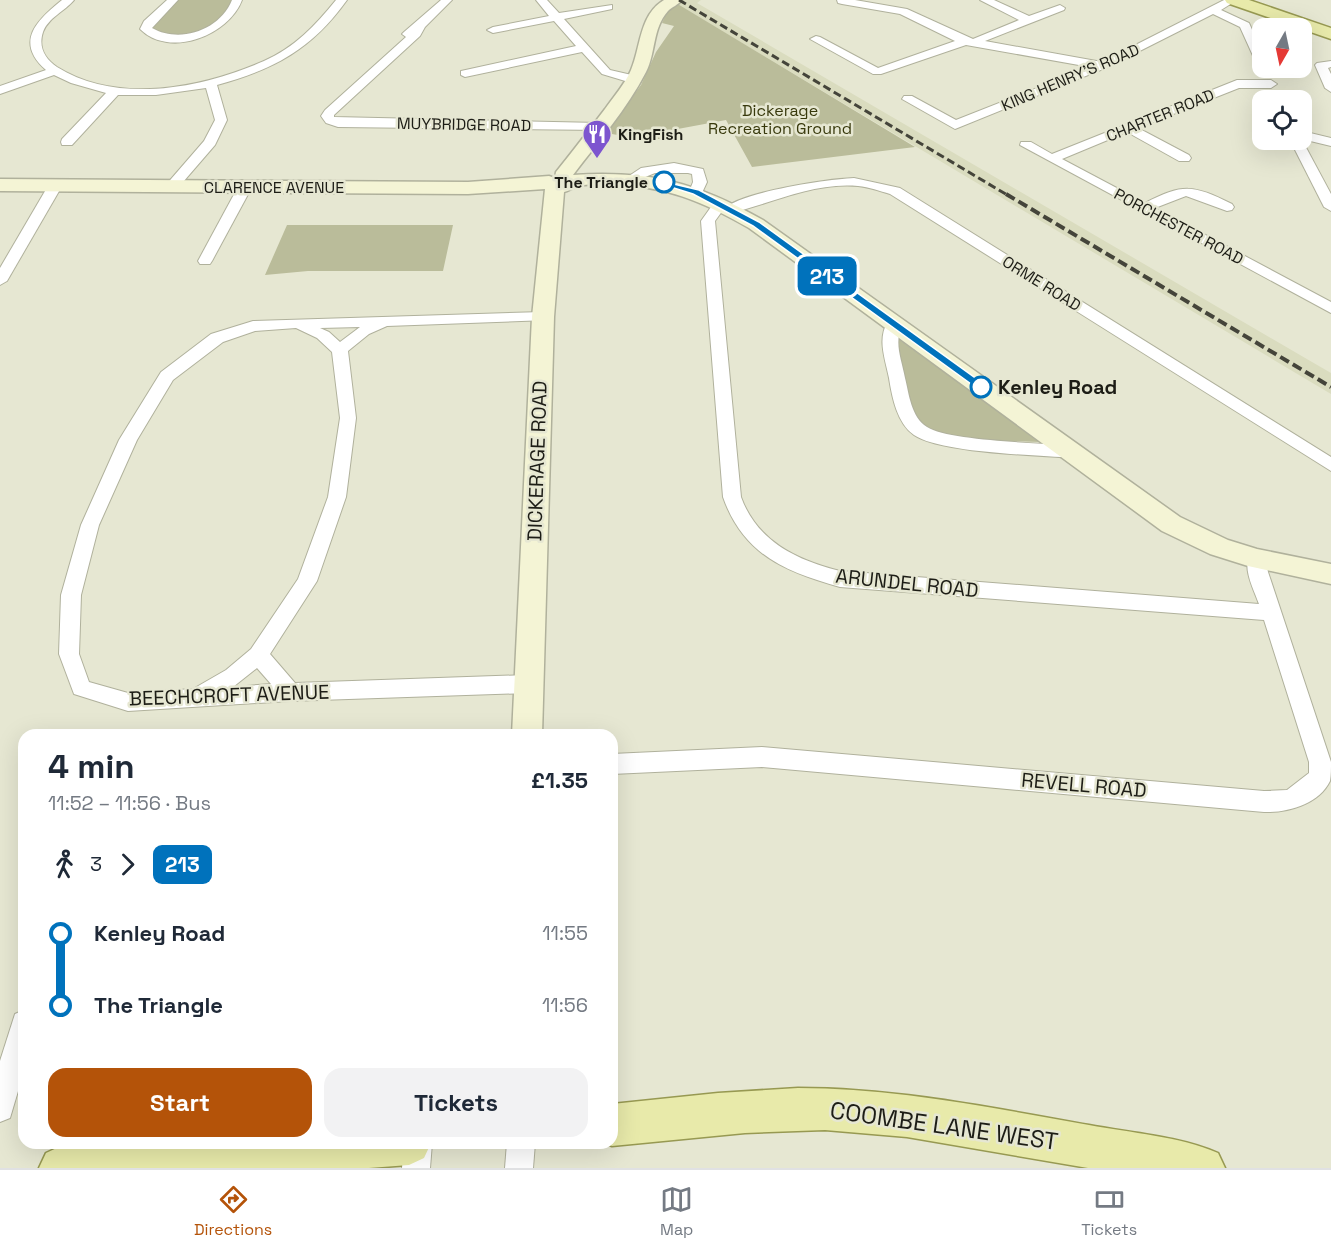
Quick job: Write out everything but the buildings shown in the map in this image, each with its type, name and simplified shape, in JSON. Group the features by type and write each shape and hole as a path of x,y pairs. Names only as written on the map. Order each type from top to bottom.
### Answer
{"main road":[{"path":"1233,0 1331,34"},
{"name":"COOMBE LANE WEST","path":"618,1124 785,1110 861,1111 1014,1133 1203,1168"},
{"path":"61,1168 341,1149"}],"street":[{"path":"69,0 48,17 37,31 39,57 54,71 115,91 168,90 210,84 239,75 281,58 312,37 342,0"},
{"path":"173,0 148,23 147,29 153,34 168,38 204,33 214,28 236,6 237,0"},
{"name":"MUYBRIDGE ROAD","path":"447,0 420,26 416,34 329,112 327,116 330,120 338,123 599,127"},
{"path":"541,0 606,72 632,79"},
{"path":"985,0 1029,20"},
{"name":"KING HENRY'S ROAD","path":"908,99 955,125 1104,65 1233,0"},
{"path":"842,1 903,12 970,42 1104,65"},
{"path":"559,181 618,105 640,69 648,34 661,10 671,2"},
{"path":"494,30 608,7"},
{"path":"816,39 877,72 970,42 1060,8"},
{"path":"1213,10 1245,25 1252,41"},
{"path":"465,73 584,48"},
{"path":"1331,64 1321,65 1331,88"},
{"path":"0,90 54,71"},
{"path":"1268,78 1273,90"},
{"path":"172,186 210,142 220,120 210,84"},
{"name":"CHARTER ROAD","path":"1052,158 1237,84 1270,84"},
{"path":"67,142 115,91"},
{"path":"1129,128 1184,158"},
{"path":"1312,137 1331,142"},
{"name":"PORCHESTER ROAD","path":"1026,145 1331,308"},
{"path":"1301,150 1331,207"},
{"path":"559,181 633,178 664,182 696,192 726,206 756,224 1171,524 1219,547 1257,560 1331,574"},
{"name":"CLARENCE AVENUE","path":"0,185 475,188 559,181"},
{"name":"DICKERAGE ROAD","path":"527,729 543,317 559,181"},
{"name":"ORME ROAD","path":"726,206 855,182 895,191 1331,465"},
{"path":"1,278 55,186"},
{"path":"205,261 244,186"},
{"path":"1145,208 1180,190 1195,191 1227,207"},
{"name":"ARUNDEL ROAD","path":"726,206 710,215 708,221 732,497 735,510 743,524 766,547 798,566 840,579 1272,613"},
{"name":"BEECHCROFT AVENUE","path":"528,684 290,692 128,702 81,688 69,654 71,595 90,525 128,440 167,376 217,338 253,326 543,317"},
{"path":"340,350 363,331 394,320"},
{"path":"195,699 232,676 258,655 307,581 337,498 348,418 340,350 322,335 298,324"},
{"path":"894,324 889,337 902,398 908,417 920,431 946,441 1072,452"},
{"name":"REVELL ROAD","path":"618,764 762,757 1282,802 1302,796 1320,777 1320,762 1258,572 1257,560"},
{"path":"258,655 290,692"},
{"path":"0,1108 18,1044"},
{"path":"416,1168 418,1149"},
{"path":"519,1168 521,1149"}],"shaded area":[{"path":"670,0 701,0 697,3 1331,373 1331,394"}],"green space":[{"path":"173,0 237,0 214,28 184,37 153,34 148,23"},
{"name":"Dickerage Recreation Ground","path":"676,3 915,147 752,167 726,120 667,131 670,138 647,140 606,133 641,85 656,52 674,26 662,23 667,12"},
{"path":"287,225 453,225 443,271 308,271 265,275"},
{"path":"897,338 1041,442 971,440 923,428 912,413 907,397"}],"railway":[{"path":"679,0 1009,196"},
{"path":"1006,194 1331,387"}],"bus line":[{"name":"213","path":"664,182 721,203 756,224 981,387"}],"place":[{"name":"KingFish","path":"597,160"},
{"name":"The Triangle","path":"664,182"},
{"name":"Kenley Road","path":"981,387"}]}
